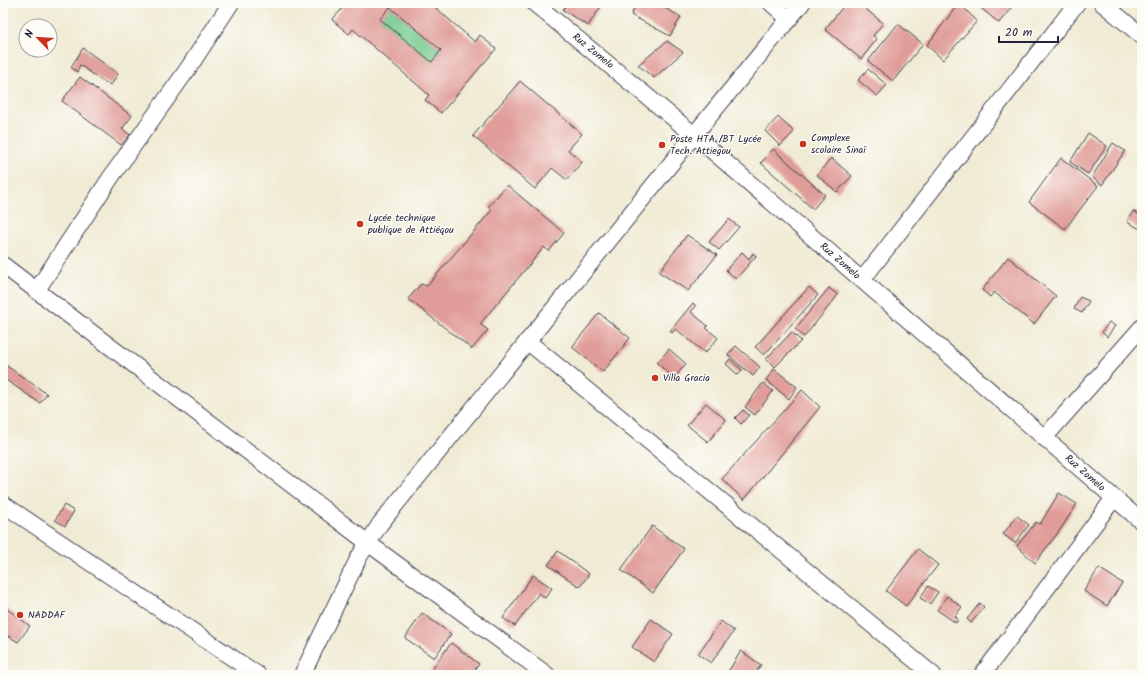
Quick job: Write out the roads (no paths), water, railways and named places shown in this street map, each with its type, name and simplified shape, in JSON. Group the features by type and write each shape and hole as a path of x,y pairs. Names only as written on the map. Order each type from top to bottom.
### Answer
{"street":[{"path":"37,290 111,177 187,70 231,3"},
{"name":"Ruz Zomelo","path":"534,3 694,135 1142,522"},
{"path":"771,3 789,19"},
{"path":"302,675 360,557 380,524 802,3"},
{"path":"862,280 1077,3"},
{"path":"1102,3 1142,36"},
{"path":"3,265 368,543 547,675"},
{"path":"1044,438 1142,327"},
{"path":"527,341 933,675"},
{"path":"982,675 1114,498"},
{"path":"3,504 258,675"}],"place":[{"name":"Complexe scolaire Sinaï","path":"803,144"},
{"name":"Poste HTA /BT Lycée Tech. Attiegou","path":"662,145"},
{"name":"Lycée technique publique de Attiéqou","path":"360,224"},
{"name":"Villa Gracia","path":"655,378"},
{"name":"NADDAF","path":"20,615"}]}
